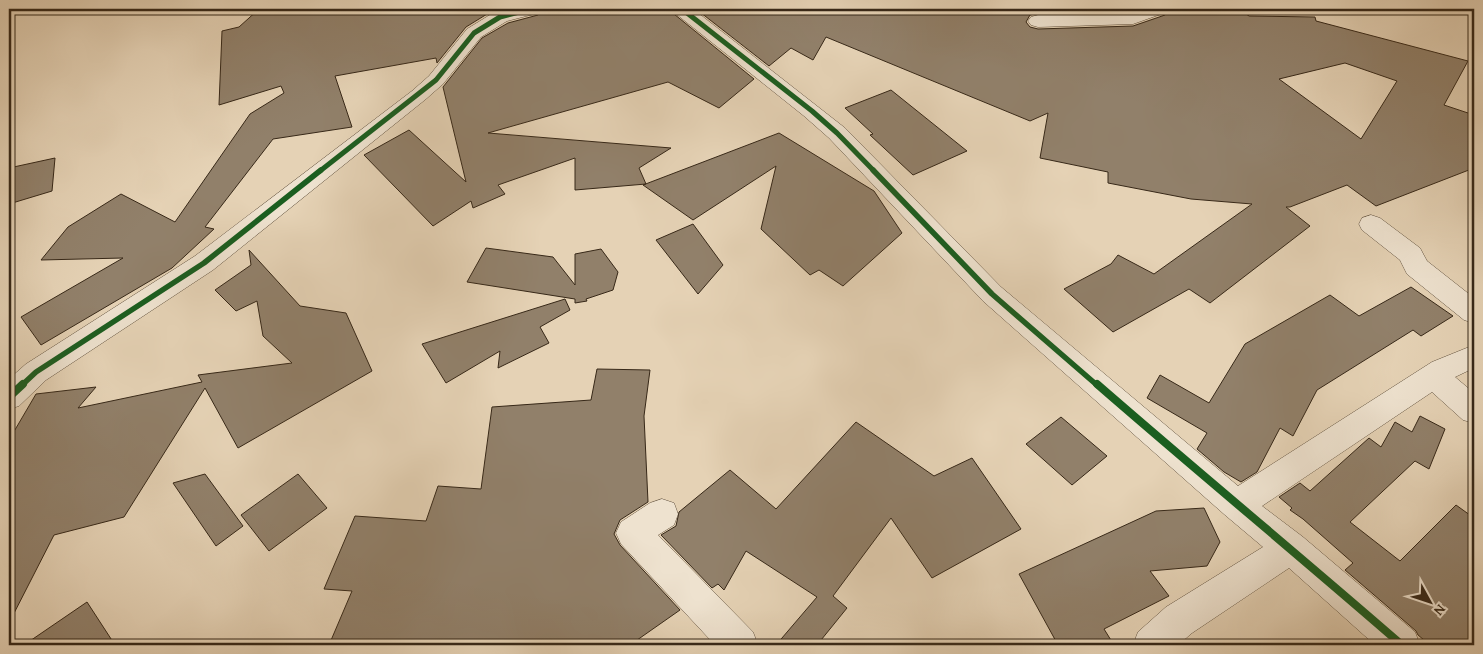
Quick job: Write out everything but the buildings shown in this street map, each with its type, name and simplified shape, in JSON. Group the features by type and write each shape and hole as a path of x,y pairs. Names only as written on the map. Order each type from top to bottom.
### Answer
{"street":[{"path":"9,396 36,372 204,263 315,174 419,95 436,80 474,33 486,24 500,17 530,9"},
{"path":"682,9 812,111 837,133 992,294 1236,505 1291,548 1402,645"},
{"path":"1038,21 1133,18 1157,9"},
{"path":"1371,224 1411,254 1416,267 1474,313"},
{"path":"1236,505 1434,376 1474,356"},
{"path":"1434,376 1474,411"},
{"path":"662,514 633,533 740,645"},
{"path":"1151,645 1179,620 1291,548"}],"cycle path":[{"path":"9,397 36,372 204,263 419,95 436,80 474,33 486,24 500,17 531,9"},
{"path":"682,9 812,111 837,133 992,294 1236,505 1291,548 1402,645"}]}
